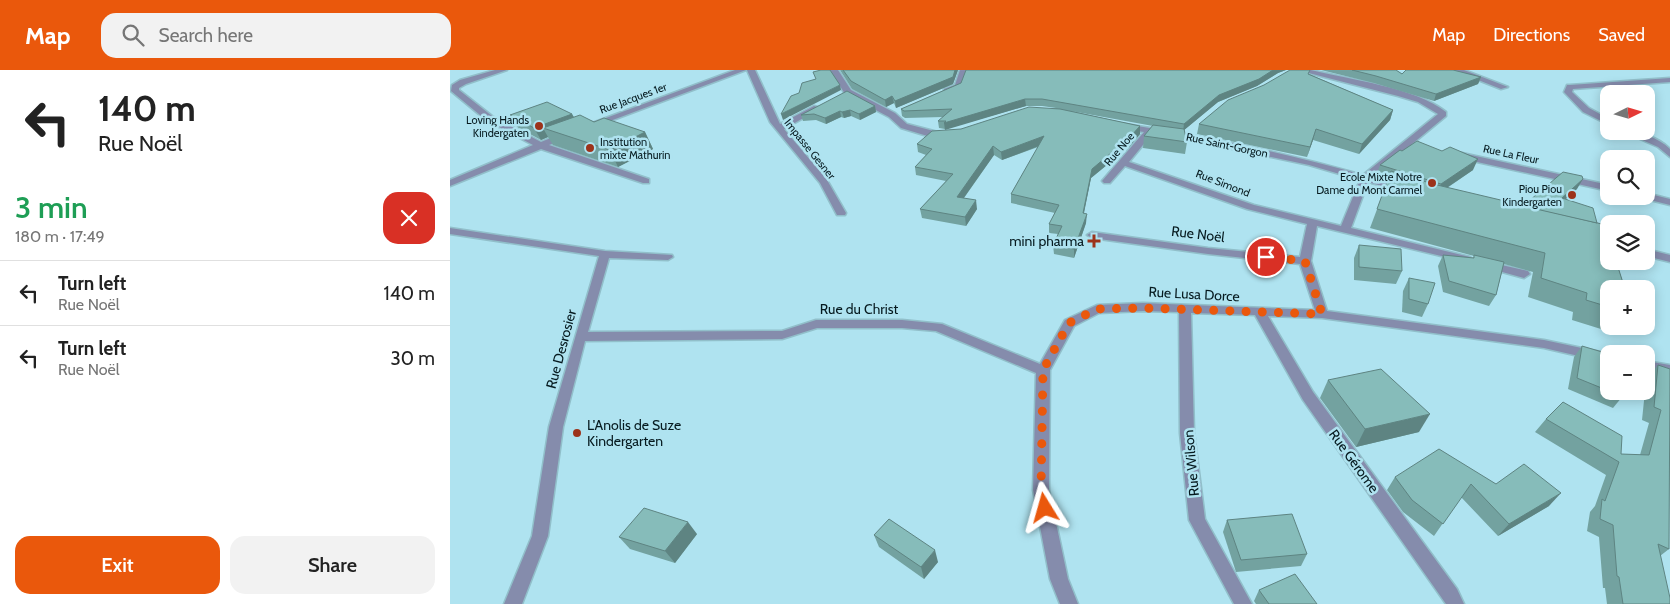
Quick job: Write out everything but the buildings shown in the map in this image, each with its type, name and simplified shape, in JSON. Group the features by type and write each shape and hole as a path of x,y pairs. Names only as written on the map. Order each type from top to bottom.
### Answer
{"street":[{"path":"503,70 464,82 455,87 455,91 489,118 539,145 646,181"},
{"name":"Rue Jacques 1er","path":"583,128 742,70"},
{"name":"Impasse Gesner","path":"751,70 779,128 824,182 841,213"},
{"path":"834,70 844,95 896,113 904,126 934,135 958,134"},
{"path":"942,93 958,86 964,70"},
{"path":"1301,70 1383,89 1432,105 1441,109 1444,114 1413,145 1365,178 1345,230"},
{"path":"1457,70 1504,87"},
{"path":"1600,118 1586,110 1568,92 1570,87 1670,80"},
{"path":"779,128 822,106"},
{"name":"Rue Saint-Gorgon","path":"1113,124 1148,132 1190,133 1412,192"},
{"path":"450,182 574,132"},
{"name":"Rue Noe","path":"1107,181 1148,132"},
{"path":"1648,140 1661,145 1670,154"},
{"name":"Rue La Fleur","path":"1456,154 1600,186"},
{"name":"Rue Simond","path":"1124,162 1251,207 1524,274"},
{"path":"1655,198 1670,202"},
{"path":"1313,222 1305,261 1322,314"},
{"path":"450,231 605,254 668,257"},
{"name":"Rue Noël","path":"1092,235 1305,261"},
{"name":"Rue Desrosier","path":"514,604 540,536 556,427 605,254"},
{"name":"Rue Lusa Dorce","path":"1069,604 1059,579 1041,490 1043,370 1069,323 1097,309 1185,309 1322,314 1544,344 1600,356"},
{"name":"Rue Wilson","path":"1185,309 1187,433 1197,520 1243,604"},
{"name":"Rue Gérome","path":"1260,313 1308,396 1451,595 1455,604"},
{"name":"Rue du Christ","path":"580,337 782,335 816,324 902,324 938,327 1043,370"},
{"path":"1655,368 1670,370"}],"place":[{"name":"Loving Hands Kindergaten","path":"539,126"},
{"name":"Institution mixte Mathurin","path":"590,148"},
{"name":"Ecole Mixte Notre Dame du Mont Carmel","path":"1432,183"},
{"name":"Piou Piou Kindergarten","path":"1572,195"},
{"name":"mini pharma","path":"1094,241"},
{"name":"L'Anolis de Suze Kindergarten","path":"577,433"}],"route":[{"path":"1045,508 1041,490 1043,370 1069,323 1097,309 1143,308 1322,314 1305,261 1266,257"}]}
